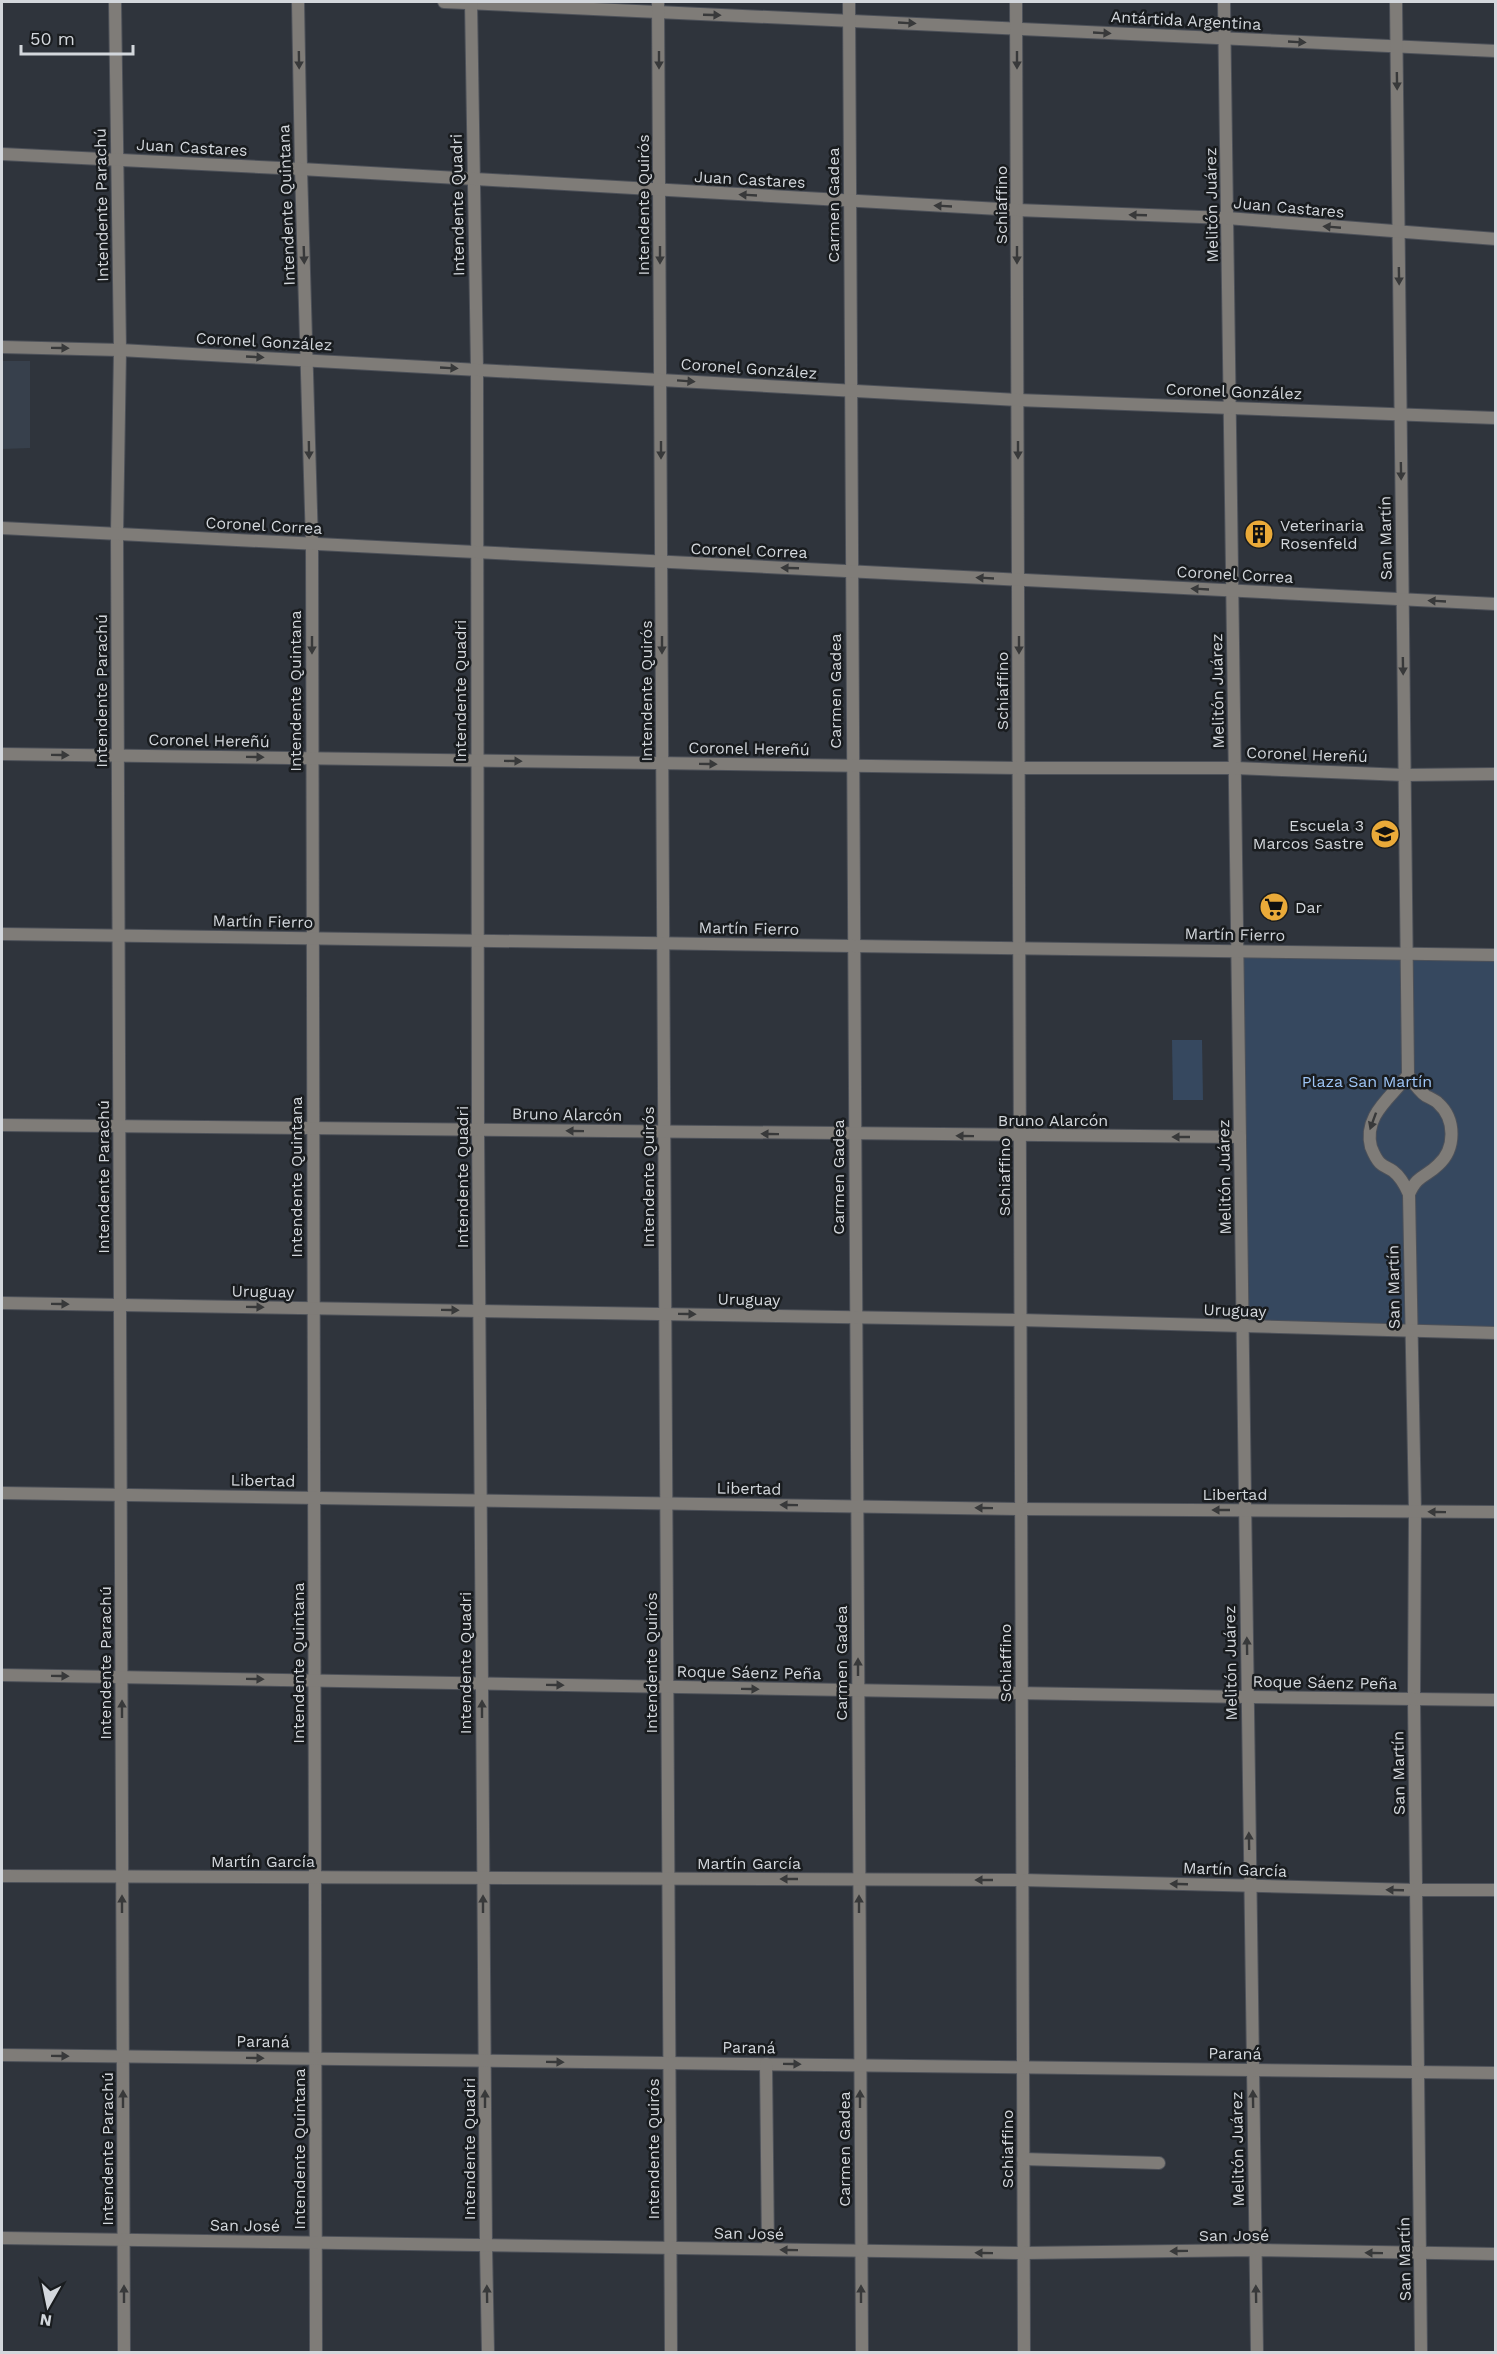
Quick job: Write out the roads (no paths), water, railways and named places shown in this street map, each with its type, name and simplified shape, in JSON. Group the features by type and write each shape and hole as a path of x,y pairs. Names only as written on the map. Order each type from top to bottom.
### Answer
{"street":[{"name":"Intendente Parachú","path":"115,2 120,350 117,533 124,2352"},
{"name":"Intendente Quintana","path":"298,2 312,544 316,2352"},
{"name":"Antártida Argentina","path":"444,2 658,7 849,20 1496,51"},
{"name":"Intendente Quadri","path":"471,2 477,369 479,1311 486,2247 489,2352"},
{"name":"Carmen Gadea","path":"849,2 862,2352"},
{"name":"Schiaffino","path":"1016,2 1024,2352"},
{"name":"Melitón Juárez","path":"1224,2 1257,2352"},
{"name":"San Martín","path":"1396,2 1408,1075"},
{"name":"Intendente Quirós","path":"658,7 671,2352"},
{"name":"Juan Castares","path":"2,154 1017,210 1227,218 1496,239"},
{"name":"Coronel González","path":"2,347 120,350 1018,400 1496,418"},
{"name":"Coronel Correa","path":"2,528 1496,604"},
{"name":"Coronel Hereñú","path":"2,754 1019,768 1235,768 1404,775 1496,774"},
{"name":"Martín Fierro","path":"2,934 1496,955"},
{"path":"1408,1075 1418,1089 1438,1103 1448,1115 1452,1129 1452,1143 1447,1155 1438,1166 1415,1181 1409,1194 1403,1181 1395,1172 1381,1164 1372,1152 1369,1138 1375,1112 1395,1093 1408,1075"},
{"name":"Bruno Alarcón","path":"2,1125 1240,1137"},
{"name":"San Martín","path":"1409,1194 1415,1511 1414,1699 1421,2352"},
{"name":"Uruguay","path":"2,1303 1021,1320 1496,1333"},
{"name":"Libertad","path":"2,1493 1022,1509 1496,1512"},
{"name":"Roque Sáenz Peña","path":"2,1675 1496,1700"},
{"name":"Martín García","path":"2,1876 1023,1880 1496,1890"},
{"name":"Paraná","path":"2,2055 1496,2073"},
{"path":"766,2064 768,2249"},
{"path":"1023,2159 1159,2163"},
{"name":"San José","path":"2,2238 315,2242 486,2247 1024,2253 1255,2250 1496,2254"}],"place":[{"name":"Veterinaria Rosenfeld","path":"1259,534"},
{"name":"Escuela 3 Marcos Sastre","path":"1385,834"},
{"name":"Dar","path":"1274,907"}],"park label":[{"name":"Plaza San Martín","path":"1367,1081"}]}
